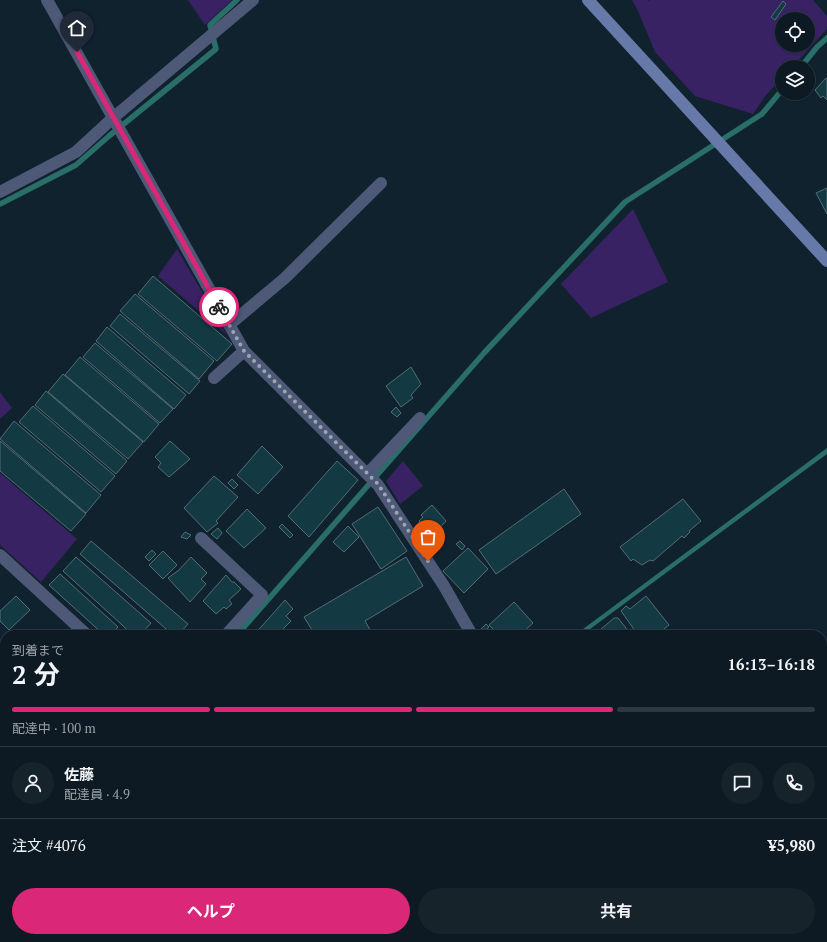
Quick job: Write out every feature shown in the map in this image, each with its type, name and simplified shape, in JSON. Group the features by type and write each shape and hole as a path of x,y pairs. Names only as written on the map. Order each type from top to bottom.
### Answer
{"street":[{"path":"47,0 244,351 378,484 440,580 469,630"},
{"path":"0,192 76,152 114,117 253,0"},
{"path":"588,0 827,261"},
{"path":"229,325 285,278 381,183"},
{"path":"214,378 244,351"},
{"path":"367,474 420,418"},
{"path":"201,538 262,595 230,630"},
{"path":"0,555 82,630"}],"shaded area":[{"path":"188,0 232,0 205,25"},
{"path":"632,0 813,0 827,16 827,29 815,42 815,12 775,12 775,52 806,52 798,60 775,60 775,85 766,95 753,114 695,96 655,52"},
{"path":"633,209 668,282 591,318 561,284"},
{"path":"177,249 227,335 158,276"},
{"path":"0,392 12,408 0,419"},
{"path":"827,448 827,454 589,630 582,630"},
{"path":"403,461 423,486 400,504 386,481"},
{"path":"0,473 77,539 41,582 0,545"}],"building":[{"path":"783,1 786,4 780,12 775,12 775,20 771,17"},
{"path":"826,78 827,79 827,100 823,96 821,98 815,90"},
{"path":"827,188 827,214 816,193"},
{"path":"153,276 232,344 217,361 138,294"},
{"path":"135,294 214,361 199,379 120,311"},
{"path":"120,314 200,381 189,394 110,326"},
{"path":"107,327 186,395 174,409 96,341"},
{"path":"95,343 173,409 160,423 83,357"},
{"path":"80,357 159,424 144,442 65,375"},
{"path":"411,367 421,384 411,395 413,398 401,407 386,386"},
{"path":"63,374 143,442 128,459 48,392"},
{"path":"46,391 127,461 116,474 35,405"},
{"path":"33,406 115,476 101,492 19,422"},
{"path":"396,407 401,413 397,417 391,412"},
{"path":"14,421 101,495 86,513 0,439"},
{"path":"0,441 86,514 71,531 0,471"},
{"path":"170,441 190,459 169,477 158,467 161,463 155,457"},
{"path":"262,446 283,467 258,494 237,475"},
{"path":"337,461 358,480 309,537 288,516"},
{"path":"214,476 238,497 216,521 218,523 207,532 184,508"},
{"path":"232,479 238,485 234,489 228,483"},
{"path":"564,489 581,514 496,574 479,550"},
{"path":"683,499 701,521 689,531 690,532 684,538 682,536 653,561 650,560 642,565 633,559 631,561 620,547"},
{"path":"432,505 446,521 435,533 429,529 428,530 419,521 423,517 421,515"},
{"path":"378,507 407,551 381,569 352,524"},
{"path":"247,509 266,528 244,548 226,531"},
{"path":"282,524 293,535 290,538 279,527"},
{"path":"348,526 359,537 344,552 333,542"},
{"path":"218,528 222,533 217,539 211,534"},
{"path":"185,532 191,535 187,539 181,537"},
{"path":"91,541 188,624 183,630 167,630 80,554"},
{"path":"460,541 465,546 462,550 456,544"},
{"path":"468,548 488,569 464,593 443,571"},
{"path":"152,550 156,554 149,561 145,557"},
{"path":"163,551 177,565 163,579 149,565"},
{"path":"76,557 151,623 145,630 128,630 63,571"},
{"path":"191,557 207,573 201,579 206,584 190,602 168,578 179,570"},
{"path":"406,557 423,586 365,621 370,630 312,630 304,617"},
{"path":"60,574 118,627 115,630 98,630 49,585"},
{"path":"226,575 241,589 229,600 232,604 226,609 224,607 216,614 203,601"},
{"path":"16,596 30,610 9,630 0,621 0,611"},
{"path":"646,596 669,625 663,630 634,630 621,611 626,606 630,609"},
{"path":"285,600 293,609 286,616 291,621 282,630 258,630"},
{"path":"514,602 533,623 525,630 494,630 489,625"},
{"path":"614,618 618,618 626,630 600,630"},
{"path":"486,624 489,627 486,630 480,630"}],"waterway":[{"path":"0,204 76,165 109,136 216,49 210,25 237,0"},
{"path":"807,60 817,47 827,38"},
{"path":"241,630 484,353 625,202 762,114 775,98"}],"way so far":[{"path":"219,307 244,351 378,484 428,561"}],"route":[{"path":"77,52 219,307"}]}
